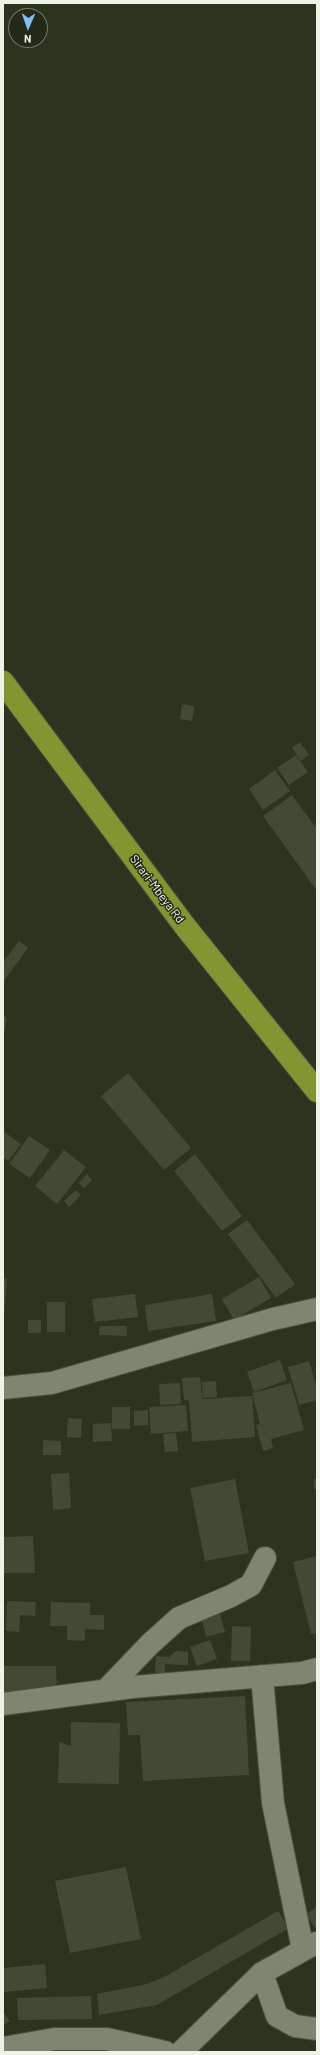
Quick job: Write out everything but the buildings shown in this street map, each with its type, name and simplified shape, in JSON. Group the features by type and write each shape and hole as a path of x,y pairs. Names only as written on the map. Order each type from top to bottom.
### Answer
{"highway":[{"name":"Sirari-Mbeya Rd","path":"3,682 184,925 317,1091"}],"street":[{"path":"3,1388 52,1383 273,1319 317,1309"},
{"path":"106,1690 150,1644 179,1618 251,1585 265,1558"},
{"path":"3,1704 106,1690 302,1673 317,1669"},
{"path":"181,2052 262,1973 310,1946 273,1803 262,1676"},
{"path":"262,1973 277,2016 295,2026 317,2029"},
{"path":"3,2048 54,2038 107,2039 164,2052"}]}
